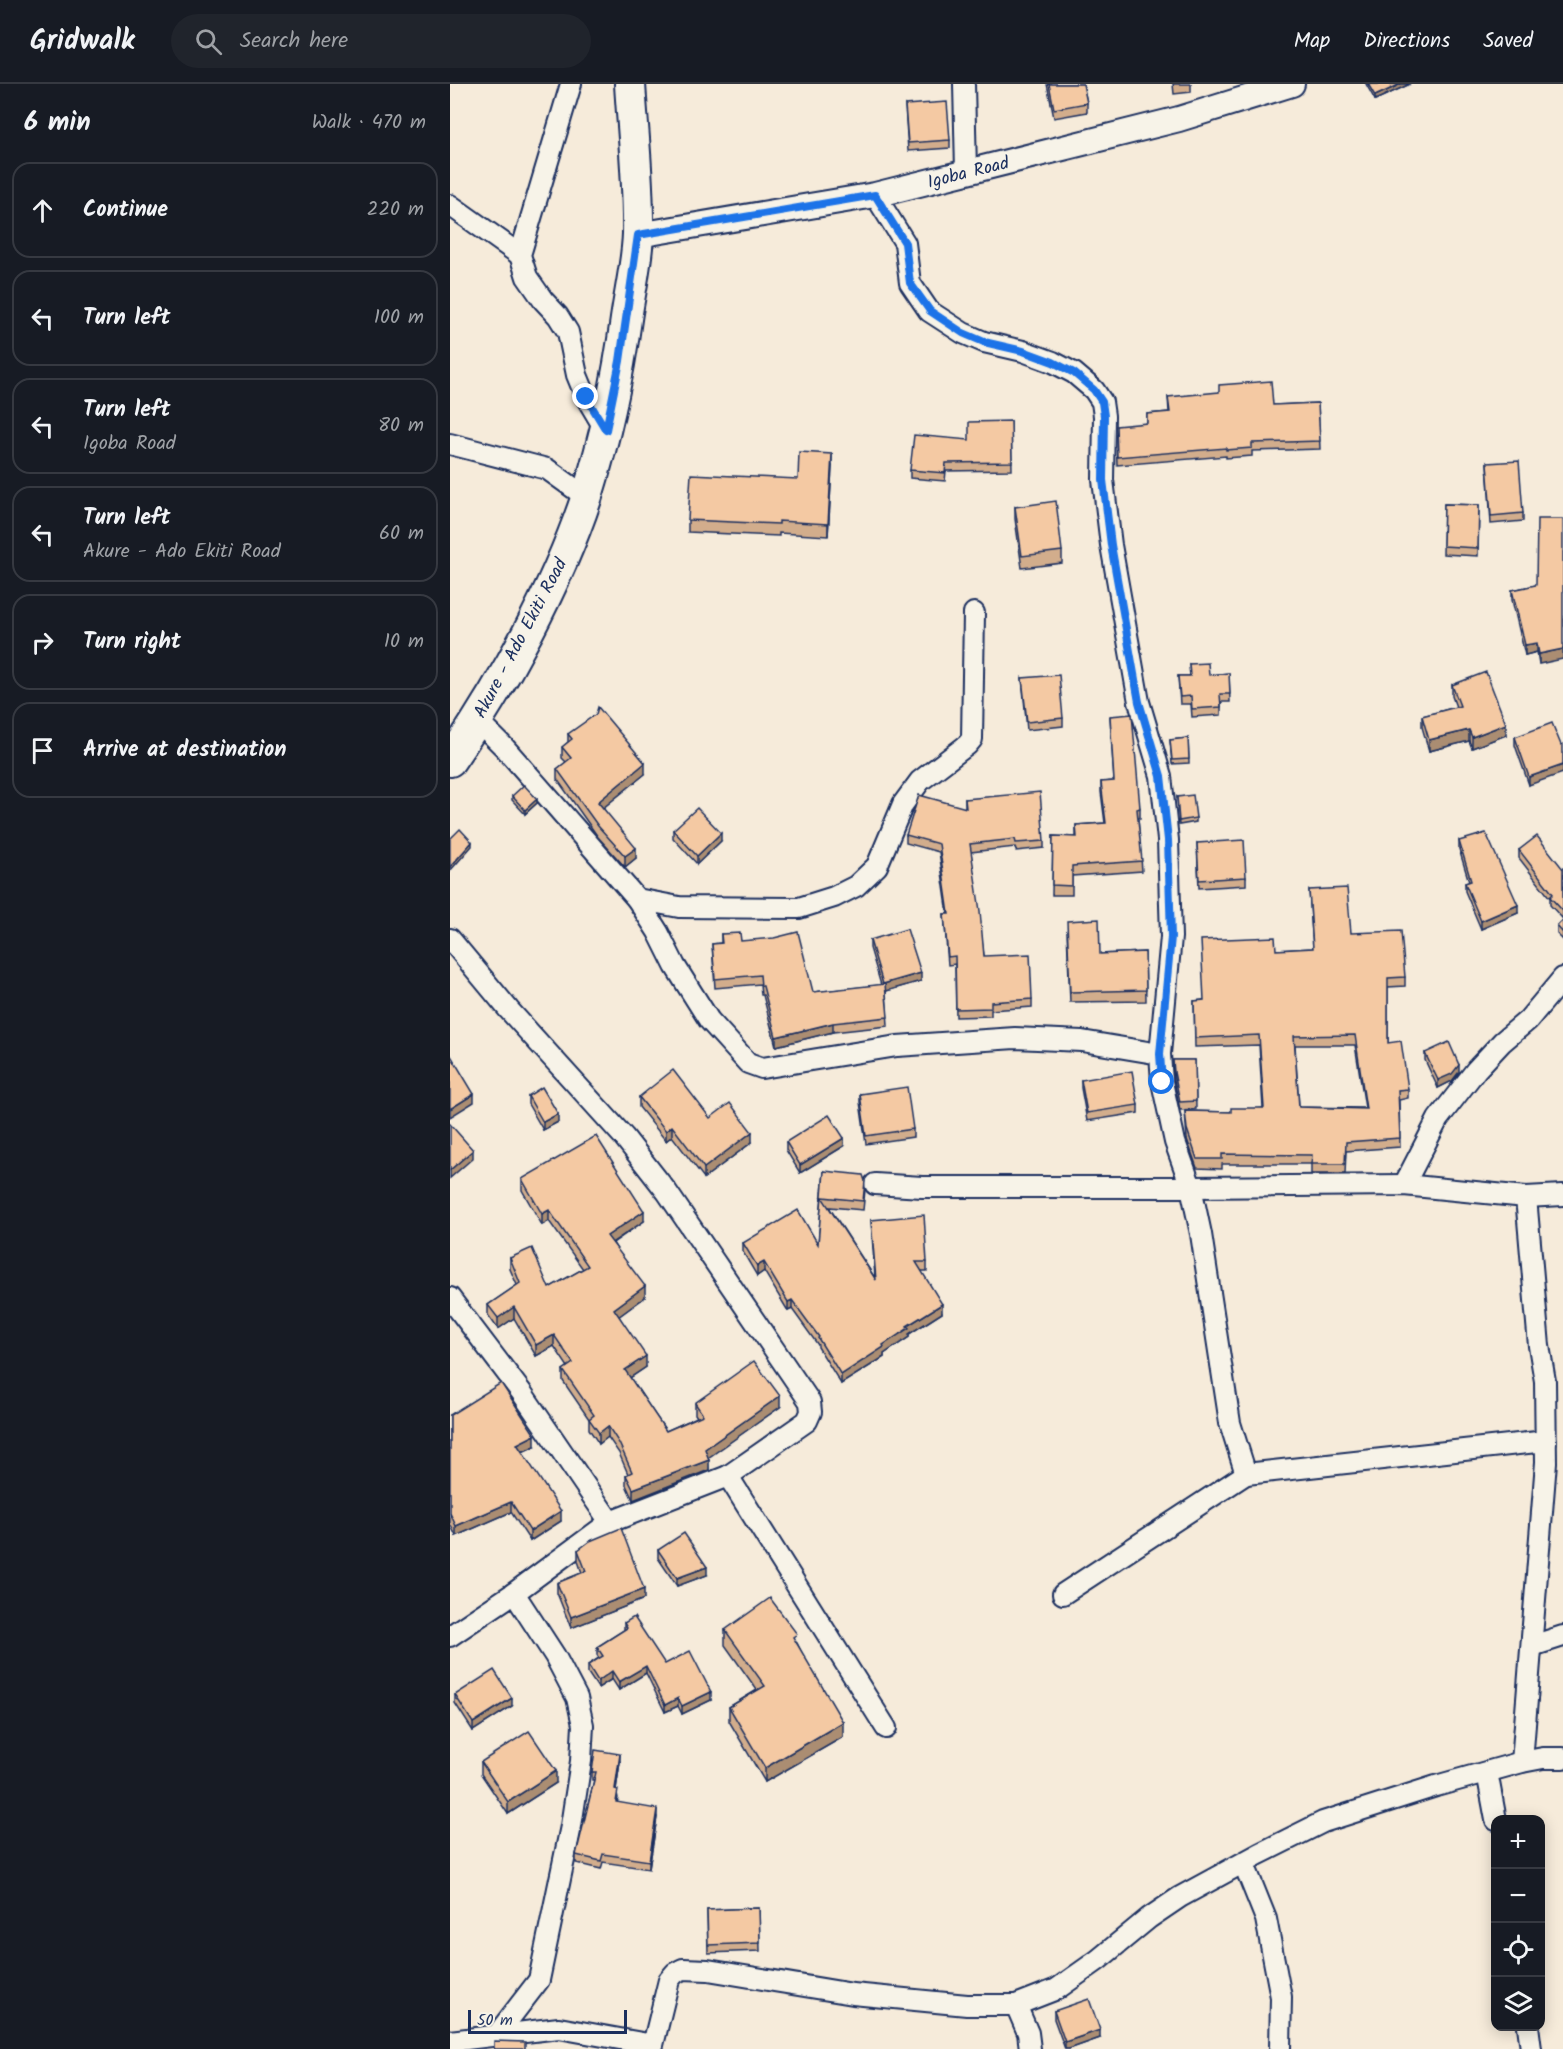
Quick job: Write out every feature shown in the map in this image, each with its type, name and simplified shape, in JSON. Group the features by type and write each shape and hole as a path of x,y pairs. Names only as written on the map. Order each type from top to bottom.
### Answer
{"main road":[{"name":"Akure - Ado Ekiti Road","path":"450,761 478,721 541,606 586,497 606,430 620,361 638,235 630,84"}],"street":[{"path":"571,84 520,255 526,277 568,332 577,375 586,397 606,430"},
{"path":"964,84 966,171"},
{"name":"Igoba Road","path":"638,235 875,195 1179,119 1292,84"},
{"path":"875,195 905,243 910,283 930,311 963,333 984,342 1023,351 1074,373 1094,390 1102,402 1104,416 1103,480 1111,545 1139,702 1161,776 1168,840 1171,937 1160,1054 1162,1082 1174,1142 1191,1187 1201,1234 1230,1423 1246,1474"},
{"path":"450,204 520,255"},
{"path":"450,444 547,469 586,497"},
{"path":"637,899 679,907 799,908 834,897 856,886 877,866 903,804 920,781 972,739 974,613"},
{"path":"478,721 505,748 637,899 709,1020 748,1063 762,1068 897,1046 1015,1038 1082,1041 1160,1054"},
{"path":"450,939 509,1010 624,1137 660,1183 810,1402 811,1412 807,1421 728,1476 610,1522 514,1593 450,1635"},
{"path":"1404,1185 1438,1119 1456,1095 1502,1042 1528,1020 1563,978"},
{"path":"875,1184 922,1187 1404,1185 1527,1197 1563,1195"},
{"path":"1522,1762 1545,1480 1546,1441 1554,1380 1539,1346 1527,1197"},
{"path":"450,1298 522,1393 610,1522"},
{"path":"1063,1594 1246,1474 1546,1441"},
{"path":"728,1476 886,1728"},
{"path":"496,2036 538,1980 571,1826 581,1761 583,1725 577,1698 555,1656 514,1593"},
{"path":"1532,1646 1563,1636"},
{"path":"450,2041 559,2028 653,2047 669,1980 683,1969 708,1970 853,1994 967,2005 1016,2005 1057,1989 1098,1960 1149,1918 1180,1898 1323,1822 1522,1762 1543,1758 1563,1758"},
{"path":"1487,1772 1495,1815"},
{"path":"1244,1864 1266,1919 1281,1997 1280,2049"},
{"path":"1016,2005 1028,2033 1030,2049"},
{"path":"1529,2031 1531,2049"}],"building":[{"path":"1049,84 1083,84 1087,103 1054,109"},
{"path":"1368,84 1401,84 1375,96"},
{"path":"947,102 950,140 908,143 905,105"},
{"path":"1271,381 1273,405 1318,403 1320,441 1252,443 1252,448 1117,457 1116,426 1147,423 1147,414 1170,412 1168,397 1219,392 1219,385"},
{"path":"1011,421 1012,462 946,463 945,473 910,470 914,435 969,440 969,422"},
{"path":"799,452 832,454 828,524 688,520 691,474 798,479"},
{"path":"1519,461 1523,513 1491,516 1487,463"},
{"path":"1056,501 1062,551 1022,556 1015,507"},
{"path":"1444,504 1479,505 1478,548 1443,546"},
{"path":"1537,519 1563,519 1563,649 1539,654 1537,643 1525,645 1512,590 1536,585"},
{"path":"1208,663 1209,675 1229,673 1230,694 1220,694 1221,707 1192,709 1191,696 1180,697 1178,676 1190,676 1189,664"},
{"path":"1486,672 1506,724 1472,737 1469,730 1429,740 1422,716 1460,706 1452,685"},
{"path":"1059,675 1063,718 1027,722 1022,678"},
{"path":"598,707 645,763 598,802 636,848 625,856 598,826 557,769 571,758 562,747 572,739 568,734 596,714"},
{"path":"1132,714 1142,861 1072,866 1072,886 1052,885 1053,836 1077,837 1076,825 1106,823 1101,782 1114,781 1110,716"},
{"path":"1552,723 1561,745 1563,744 1563,765 1529,777 1515,737"},
{"path":"1188,738 1189,759 1172,760 1170,740"},
{"path":"524,785 537,799 525,810 512,796"},
{"path":"1040,792 1044,841 1016,843 1015,839 970,844 984,956 1030,954 1032,999 991,1002 991,1008 956,1009 955,956 948,957 944,914 949,914 939,844 906,835 919,795 966,808 965,799"},
{"path":"1193,795 1196,818 1179,821 1177,797"},
{"path":"697,808 721,833 697,856 673,830"},
{"path":"460,829 472,842 450,867 450,839"},
{"path":"1486,833 1518,905 1481,921 1465,883 1471,881 1459,841"},
{"path":"1537,836 1563,869 1563,911 1550,897 1553,894 1519,850"},
{"path":"1244,840 1246,877 1199,880 1197,843"},
{"path":"1347,888 1351,933 1401,931 1405,977 1388,978 1388,1043 1401,1041 1408,1089 1398,1090 1400,1138 1346,1142 1345,1164 1311,1164 1312,1155 1222,1154 1222,1159 1197,1159 1187,1129 1185,1111 1231,1112 1231,1108 1264,1108 1259,1035 1195,1038 1194,1001 1204,1000 1201,940 1275,937 1276,950 1313,948 1309,890","holes":["1355,1035 1366,1109 1299,1107 1294,1036"]},
{"path":"1099,919 1100,954 1145,952 1146,990 1070,992 1067,921"},
{"path":"1563,920 1563,933 1557,926"},
{"path":"907,929 921,973 883,984 870,940"},
{"path":"798,932 813,992 885,984 888,1017 833,1023 776,1037 760,975 715,979 712,944 722,943 721,934 740,933 741,941 774,938"},
{"path":"1449,1042 1459,1065 1452,1074 1438,1080 1425,1053"},
{"path":"450,1054 474,1094 450,1109"},
{"path":"1173,1060 1195,1060 1196,1101 1180,1102"},
{"path":"673,1070 710,1118 730,1103 752,1132 704,1168 672,1126 666,1131 639,1097"},
{"path":"1132,1071 1138,1105 1087,1113 1081,1080"},
{"path":"542,1087 558,1114 543,1122 528,1096"},
{"path":"907,1087 913,1129 866,1136 860,1094"},
{"path":"829,1115 844,1138 800,1165 786,1142"},
{"path":"450,1124 473,1150 450,1170"},
{"path":"596,1136 644,1211 607,1236 645,1286 614,1309 646,1356 625,1370 666,1431 703,1415 695,1403 754,1361 780,1396 705,1449 709,1460 633,1489 626,1475 632,1472 619,1443 608,1426 599,1433 589,1419 594,1415 563,1370 573,1363 554,1335 536,1345 514,1307 498,1318 488,1305 520,1283 510,1258 532,1248 549,1288 588,1266 549,1210 542,1214 522,1179"},
{"path":"824,1171 863,1175 865,1181 863,1201 822,1197 876,1280 871,1220 924,1215 927,1262 916,1262 942,1304 907,1326 909,1328 883,1345 884,1347 841,1375 819,1337 792,1300 788,1302 764,1262 757,1266 743,1243 798,1210 818,1244"},
{"path":"501,1383 535,1435 517,1444 561,1511 530,1531 511,1502 456,1526 450,1513 450,1415"},
{"path":"621,1528 644,1589 571,1617 557,1583 586,1571 578,1550 590,1541"},
{"path":"684,1533 707,1567 677,1578 658,1550"},
{"path":"770,1598 797,1634 793,1637 843,1722 765,1768 729,1707 765,1686 725,1630"},
{"path":"634,1617 665,1664 690,1651 711,1692 682,1706 678,1698 665,1705 646,1666 619,1682 612,1671 598,1681 588,1665 603,1656 597,1647 627,1628 624,1623"},
{"path":"494,1670 512,1698 473,1723 455,1695"},
{"path":"529,1731 556,1771 508,1802 481,1762"},
{"path":"595,1750 620,1754 615,1789 618,1790 616,1802 657,1809 649,1861 603,1854 601,1861 576,1855 596,1772 592,1772"},
{"path":"759,1908 760,1943 708,1945 707,1910"},
{"path":"1089,1999 1100,2030 1065,2042 1054,2011"},
{"path":"494,2041 525,2042 525,2049 494,2049"}],"route":[{"path":"586,397 606,430 620,361 638,235 875,195 905,243 910,283 930,311 963,333 984,342 1023,351 1053,362 1074,373 1094,390 1102,402 1104,416 1103,480 1111,545 1139,702 1161,776 1168,840 1171,937 1160,1054 1162,1082"}]}
